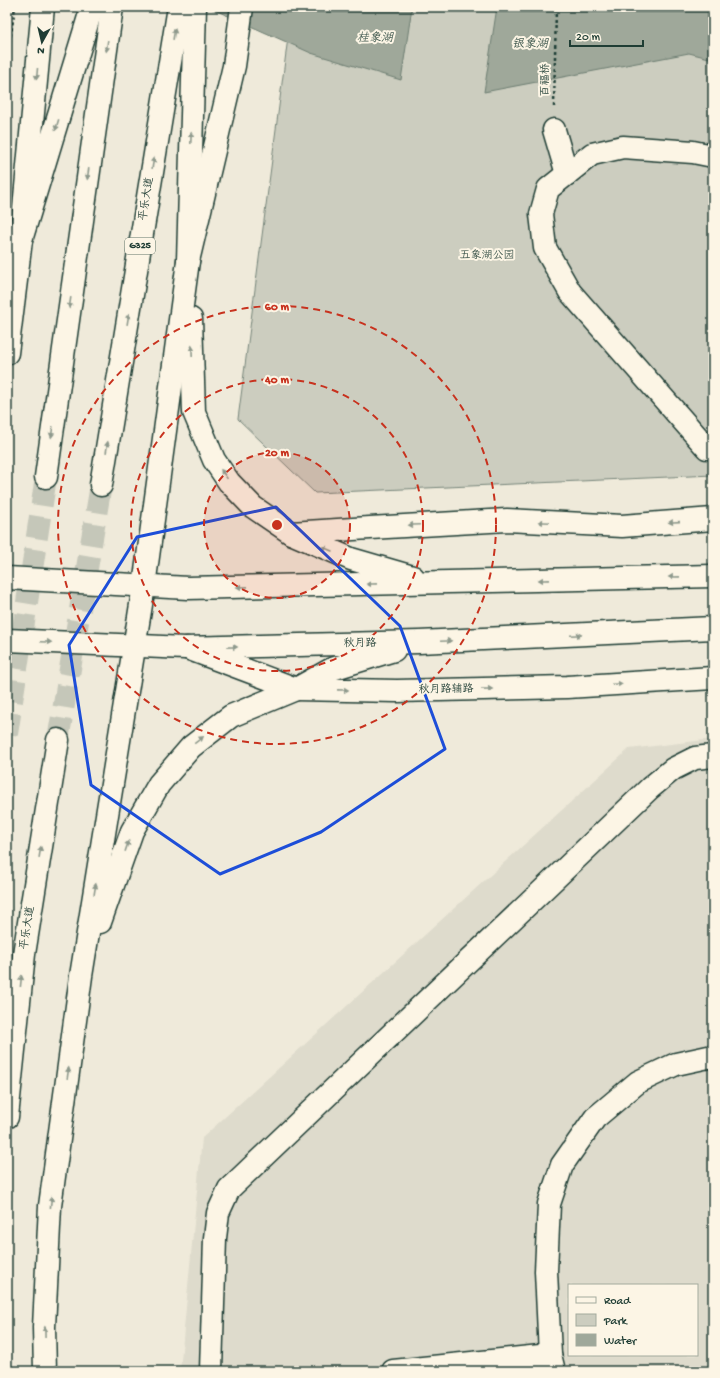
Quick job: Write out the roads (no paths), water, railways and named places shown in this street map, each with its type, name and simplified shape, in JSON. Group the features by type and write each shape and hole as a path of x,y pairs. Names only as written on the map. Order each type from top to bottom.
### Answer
{"main road":[{"path":"7,353 22,240 43,7"},
{"path":"7,295 92,7"},
{"path":"46,477 112,7"},
{"name":"平乐大道","path":"101,485 179,7"},
{"path":"195,7 188,261 194,412 214,460 229,482 253,507 290,533 351,559 431,583"},
{"path":"46,1371 44,1327 50,1206 81,976 144,586 188,261 234,66 242,7"},
{"path":"554,130 567,174"},
{"path":"713,156 693,152 623,147 592,154 548,189 541,214 545,248 570,292 707,448 713,448"},
{"path":"290,533 352,528 508,520 622,526 713,519"},
{"path":"7,578 188,588 713,576"},
{"name":"秋月路","path":"7,640 185,648 419,642 713,628"},
{"path":"81,976 132,831 159,784 191,747 232,716 296,689 332,669 419,642"},
{"name":"秋月路辅路","path":"185,648 296,689 398,691 567,687 713,678"},
{"name":"平乐大道","path":"7,1117 24,954 58,740"},
{"path":"210,1371 214,1238 218,1213 229,1189 650,788 673,769 694,758 713,756"},
{"path":"393,1371 552,1363 546,1271 549,1204 562,1165 595,1118 638,1082 676,1064 713,1056"}],"water":[{"name":"桂象湖","path":"208,7 412,7 401,80 311,53"},
{"name":"银象湖","path":"497,7 713,7 713,59 689,53 484,92"}],"tunnel":[{"path":"7,734 46,477"},
{"path":"58,740 101,485"}],"park label":[{"name":"五象湖公园","path":"487,256"}]}
